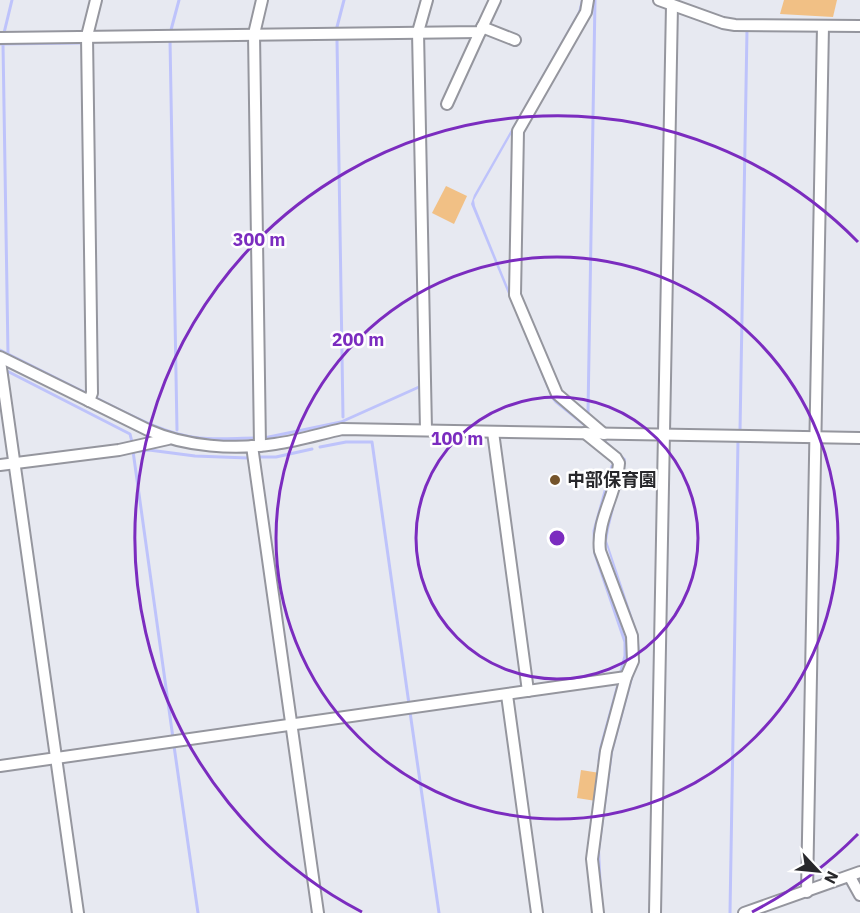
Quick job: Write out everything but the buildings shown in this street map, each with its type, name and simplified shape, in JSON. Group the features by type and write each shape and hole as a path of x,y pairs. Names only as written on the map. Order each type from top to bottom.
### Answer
{"street":[{"path":"89,401 92,393 87,36 96,0"},
{"path":"262,0 254,34 256,446 291,725 318,913"},
{"path":"426,430 418,32 427,0"},
{"path":"447,104 495,0"},
{"path":"588,0 586,12 518,131 515,295 557,394 595,434 619,464 599,543 633,643 633,661 626,677 606,751 592,859 598,913"},
{"path":"659,0 729,24 860,26"},
{"path":"656,913 672,5"},
{"path":"807,892 823,26"},
{"path":"0,38 418,32 481,29 515,40"},
{"path":"0,359 168,439 197,445 276,444 342,429 860,438"},
{"path":"0,359 78,913"},
{"path":"493,432 528,691"},
{"path":"0,465 119,450 168,439"},
{"path":"0,766 626,677"},
{"path":"507,695 537,913"},
{"path":"744,913 855,874 860,895"}],"shaded area":[{"path":"784,0 837,0 833,17 780,14"},
{"path":"446,186 467,196 454,224 432,213"},
{"path":"581,770 600,773 596,801 577,798"}],"water":[{"path":"581,0 583,0 580,13 474,200 552,396 556,402 602,437 626,459 607,541 638,634 640,652 613,752 600,850 603,913 601,913 598,850 611,751 638,651 636,636 605,541 624,461 621,456 551,398 471,204 578,12"}],"waterway":[{"path":"4,33 12,0"},
{"path":"171,30 179,0"},
{"path":"337,27 344,0"},
{"path":"588,413 595,0"},
{"path":"740,431 747,30"},
{"path":"170,40 177,430"},
{"path":"337,40 343,417"},
{"path":"0,44 81,43"},
{"path":"3,44 8,354"},
{"path":"0,350 88,394"},
{"path":"7,371 130,434 132,442"},
{"path":"264,438 341,422 419,387"},
{"path":"94,397 145,422 186,436 213,439 256,438"},
{"path":"730,913 738,440"},
{"path":"320,447 346,442 372,442 409,704"},
{"path":"258,457 276,457 312,449"},
{"path":"134,452 149,450 195,456 248,458"},
{"path":"133,451 173,738"},
{"path":"612,466 594,531 595,554 625,642 625,656 620,675"},
{"path":"599,761 619,681"},
{"path":"410,712 439,913"},
{"path":"174,746 198,913"}],"place":[{"name":"中部保育園","path":"555,480"}]}
